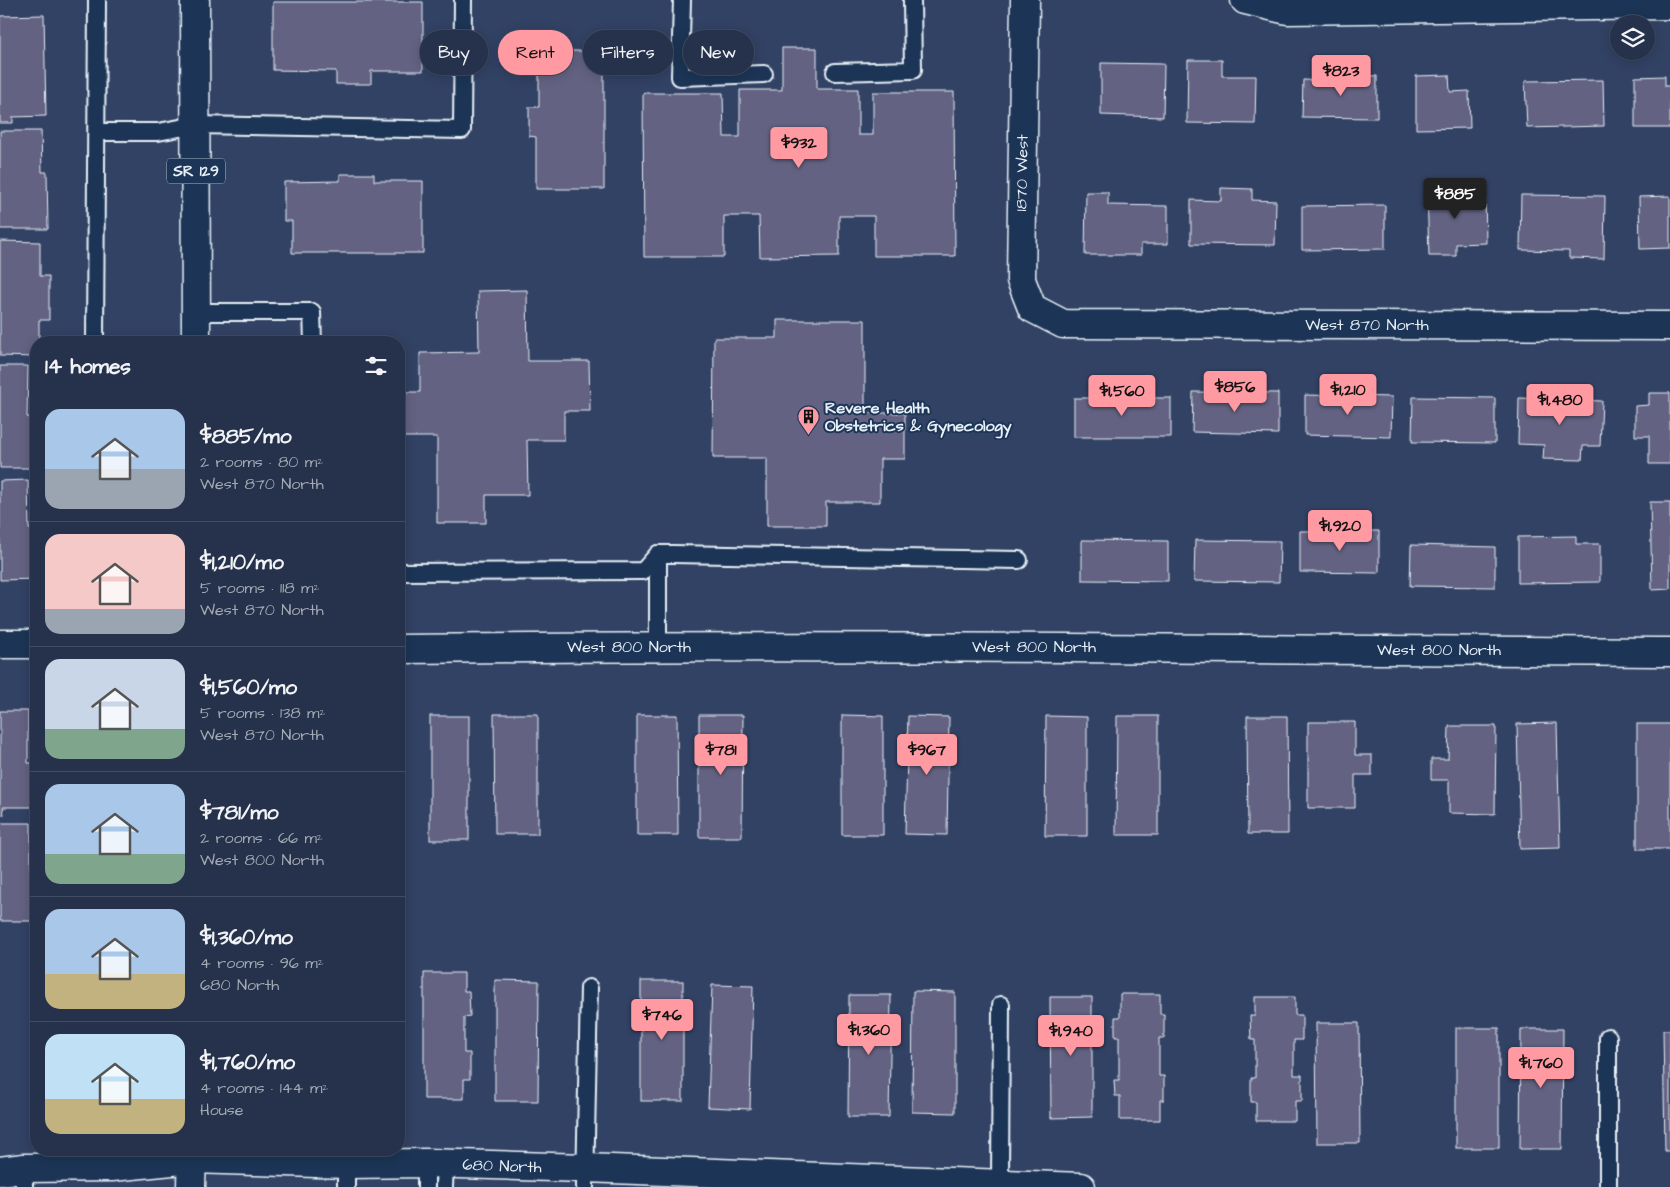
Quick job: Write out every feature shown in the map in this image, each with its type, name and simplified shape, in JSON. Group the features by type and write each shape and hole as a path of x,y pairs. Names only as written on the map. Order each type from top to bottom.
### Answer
{"street":[{"name":"SR 129","path":"195,0 196,336"},
{"name":"1870 West","path":"1025,0 1021,280 1032,308 1064,324"},
{"path":"1245,0 1287,10 1452,4 1670,5"},
{"name":"West 870 North","path":"1064,324 1670,326"},
{"path":"0,644 30,644"},
{"name":"West 800 North","path":"405,648 658,646 1020,647 1670,652"},
{"name":"680 North","path":"16,1175 112,1167 180,1156"},
{"path":"191,1187 192,1156"},
{"name":"680 North","path":"207,1156 346,1175 585,1177 1081,1187"}],"lane":[{"path":"95,336 97,0"},
{"path":"96,132 158,132 196,125 462,130 464,0"},
{"path":"682,0 680,77 764,74"},
{"path":"835,72 913,70 912,0"},
{"path":"196,312 312,312 313,336"},
{"path":"658,554 658,646"},
{"path":"405,572 643,571 658,554 1019,560"},
{"path":"585,1177 589,988"},
{"path":"1000,1184 1001,1005"},
{"path":"1608,1037 1608,1187"}],"building":[{"path":"273,2 423,2 423,30 420,30 420,71 371,71 371,84 336,84 336,71 273,70"},
{"path":"44,15 46,116 13,117 13,123 0,123 0,16"},
{"path":"782,48 817,48 817,89 858,89 858,135 873,135 873,92 954,92 955,256 874,256 874,216 839,216 839,256 760,257 759,216 724,216 724,257 644,257 643,93 723,93 724,137 740,137 740,90 782,90"},
{"path":"573,51 583,51 583,75 604,75 604,189 536,189 536,137 529,136 529,107 539,107 539,75 573,75"},
{"path":"1188,60 1222,60 1222,76 1256,76 1255,124 1187,123"},
{"path":"1101,63 1164,64 1163,117 1101,115"},
{"path":"1328,74 1377,76 1377,118 1302,117 1303,80 1328,81"},
{"path":"1449,75 1450,92 1469,91 1470,128 1416,129 1416,76"},
{"path":"1665,76 1665,86 1670,86 1670,128 1635,128 1635,77"},
{"path":"1603,80 1604,126 1527,128 1525,81"},
{"path":"0,131 41,131 42,172 47,172 48,229 0,229"},
{"path":"340,174 374,174 374,181 423,181 423,253 292,253 292,221 284,221 284,182 340,181"},
{"path":"1221,188 1252,189 1252,200 1276,201 1275,245 1191,244 1191,200 1221,201"},
{"path":"1485,190 1486,243 1456,244 1456,256 1429,256 1427,191"},
{"path":"1086,192 1108,192 1108,205 1168,206 1168,244 1141,244 1141,255 1085,255"},
{"path":"1521,195 1605,196 1604,259 1569,258 1569,251 1520,250"},
{"path":"1670,196 1670,248 1640,249 1639,197"},
{"path":"1385,205 1385,249 1302,250 1302,206"},
{"path":"0,241 40,242 40,276 49,276 49,320 39,320 39,336 30,336 30,357 0,356"},
{"path":"527,290 528,361 589,361 590,411 564,411 564,440 527,440 528,495 486,495 486,523 437,523 437,437 405,437 405,392 420,392 420,353 479,352 478,291"},
{"name":"Revere Health Obstetrics & Gynecology","path":"777,320 865,320 865,413 905,413 905,459 880,459 880,502 826,502 826,526 767,526 767,458 713,458 714,338 777,338"},
{"path":"0,366 28,366 27,417 30,417 30,468 0,468"},
{"path":"1193,392 1278,393 1278,434 1192,432"},
{"path":"1649,393 1670,393 1670,464 1649,464 1649,436 1635,436 1635,406 1649,405"},
{"path":"1305,395 1392,397 1391,437 1305,435"},
{"path":"1413,397 1495,398 1495,443 1412,442"},
{"path":"1074,398 1171,398 1171,437 1074,437"},
{"path":"1519,398 1602,401 1600,446 1583,446 1582,460 1543,459 1544,445 1518,444"},
{"path":"28,480 30,579 0,580 0,481"},
{"path":"1650,502 1670,502 1670,589 1652,590"},
{"path":"1300,531 1379,531 1379,573 1300,572"},
{"path":"1576,536 1576,544 1600,544 1600,582 1518,583 1518,537"},
{"path":"1082,540 1168,541 1168,581 1082,580"},
{"path":"1195,540 1280,541 1279,582 1194,581"},
{"path":"1411,545 1495,547 1495,587 1410,586"},
{"path":"0,711 28,711 30,807 3,807 4,815 0,815"},
{"path":"494,714 538,714 538,834 495,834"},
{"path":"637,715 677,715 678,835 637,835"},
{"path":"699,715 743,715 742,837 699,837"},
{"path":"842,715 883,716 883,835 842,835"},
{"path":"430,716 469,716 469,840 430,840"},
{"path":"908,716 949,717 947,835 905,834"},
{"path":"1046,716 1087,717 1087,836 1045,836"},
{"path":"1117,716 1158,716 1158,835 1116,835"},
{"path":"1247,716 1287,716 1288,834 1248,834"},
{"path":"1308,722 1355,722 1355,755 1372,755 1372,775 1355,775 1355,808 1308,808"},
{"path":"1557,723 1560,848 1520,849 1517,724"},
{"path":"1637,724 1670,724 1670,849 1637,849"},
{"path":"1449,726 1496,726 1495,814 1449,813 1449,780 1431,780 1431,759 1448,759"},
{"path":"0,823 30,823 30,921 0,921"},
{"path":"424,973 464,973 464,991 469,991 470,1016 464,1017 464,1053 470,1053 470,1079 464,1079 464,1099 424,1099"},
{"path":"495,980 539,981 538,1101 495,1101"},
{"path":"641,981 683,981 683,1101 641,1101"},
{"path":"712,985 753,986 750,1109 708,1107"},
{"path":"913,991 955,992 955,1113 912,1112"},
{"path":"1120,994 1160,994 1160,1014 1164,1014 1164,1038 1159,1038 1159,1076 1164,1076 1164,1100 1160,1100 1160,1120 1120,1120 1120,1096 1115,1096 1114,1080 1119,1080 1119,1037 1115,1037 1115,1017 1120,1017"},
{"path":"849,995 891,995 889,1117 848,1117"},
{"path":"1050,997 1092,997 1092,1117 1051,1118"},
{"path":"1255,997 1295,997 1295,1015 1302,1015 1302,1040 1294,1040 1294,1075 1302,1075 1302,1101 1295,1101 1295,1121 1256,1121 1256,1102 1251,1102 1251,1078 1255,1078 1255,1040 1251,1040 1250,1016 1255,1016"},
{"path":"1316,1023 1359,1023 1360,1143 1317,1143"},
{"path":"1456,1028 1499,1028 1499,1148 1456,1148"},
{"path":"1521,1029 1563,1029 1562,1149 1520,1149"},
{"path":"1663,1030 1670,1030 1670,1151 1665,1151"}],"place":[{"name":"Revere Health Obstetrics & Gynecology","path":"809,436"}]}
